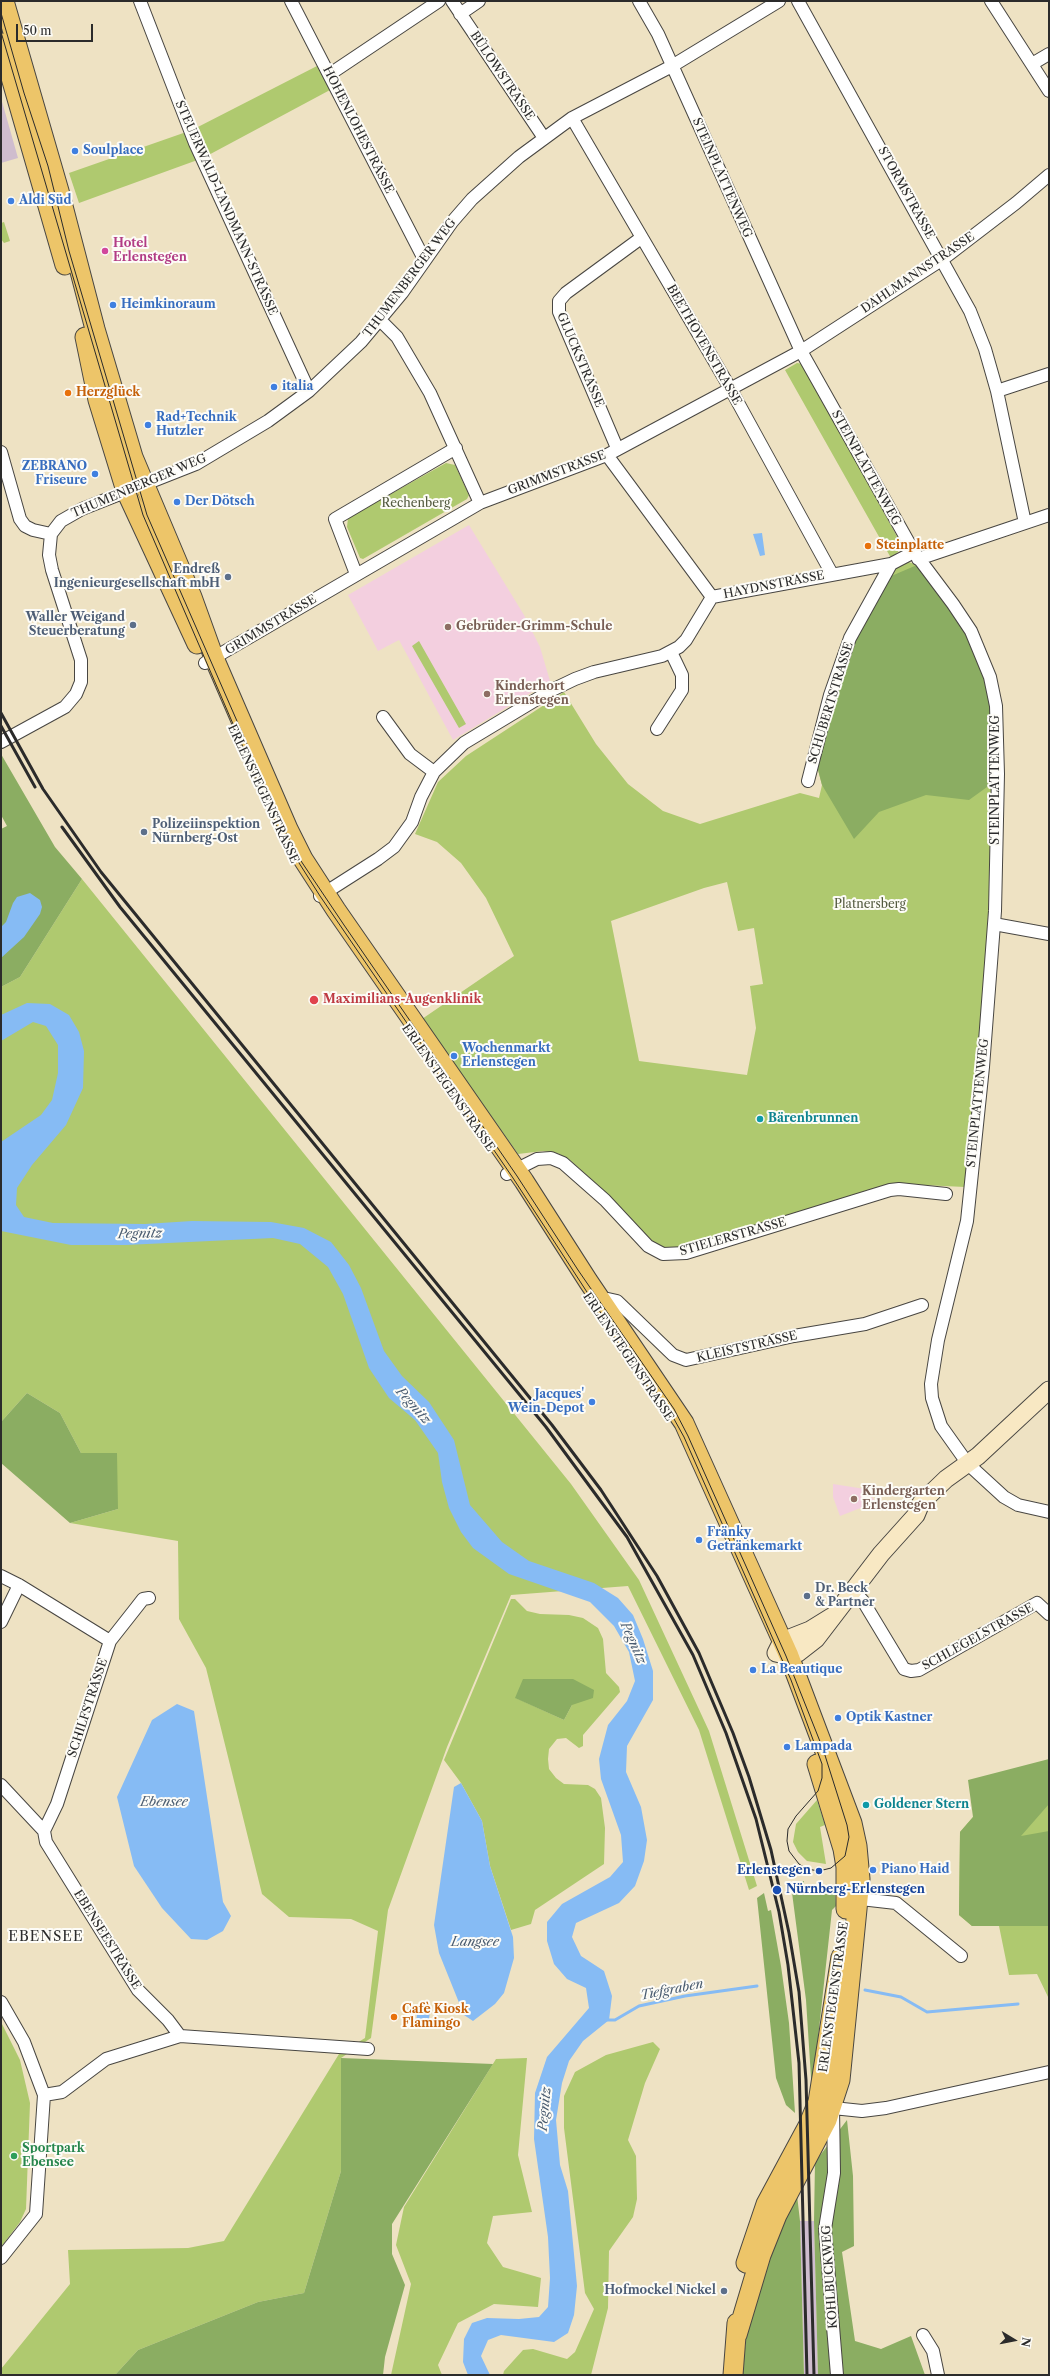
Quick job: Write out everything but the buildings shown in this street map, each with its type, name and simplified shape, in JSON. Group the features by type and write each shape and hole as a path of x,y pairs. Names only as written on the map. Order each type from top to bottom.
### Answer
{"main road":[{"name":"ERLENSTEGENSTRASSE","path":"3,1 59,191 128,442 189,590 209,661"},
{"name":"ERLENSTEGENSTRASSE","path":"1,43 82,325 100,407 126,491 209,661 278,830 299,870 321,896 511,1171 598,1304 681,1436 746,1580 782,1650 806,1715 840,1835 852,1898 847,1962 825,2105 808,2126 766,2204 755,2254 737,2304 737,2335 733,2375"}],"street":[{"name":"STEUERWALD-LANDMANN-STRASSE","path":"140,1 195,143 309,391"},
{"name":"HOHENLOHESTRASSE","path":"291,1 330,74 424,259"},
{"path":"330,74 439,1"},
{"name":"BÜLOWSTRASSE","path":"452,1 544,138"},
{"path":"460,14 479,1"},
{"name":"STEINPLATTENWEG","path":"639,1 658,34 801,350 916,556 953,604 970,631 990,677 996,706 998,736 994,924 983,1060 967,1221 938,1340 931,1384 932,1398 941,1426 968,1464 1004,1497 1018,1504 1049,1512"},
{"name":"THUMENBERGER WEG","path":"51,534 61,521 70,515 126,491 168,476 216,454 268,421 309,391 356,347 380,320 424,259 472,199 519,157 572,118 672,66 779,1"},
{"name":"STORMSTRASSE","path":"798,1 943,259 970,311 985,349 997,392 1025,523"},
{"path":"991,1 1049,91"},
{"path":"1032,64 1049,54"},
{"name":"BEETHOVENSTRASSE","path":"572,118 730,388 832,574"},
{"name":"DAHLMANNSTRASSE","path":"801,350 943,259 1016,203 1049,175"},
{"name":"GLUCKSTRASSE","path":"612,451 559,312 559,301 566,292 641,238"},
{"path":"380,320 397,337 430,393 480,503"},
{"name":"GRIMMSTRASSE","path":"209,661 480,503 612,451 801,350"},
{"path":"997,392 1049,374"},
{"path":"356,574 335,519 456,448"},
{"name":"HAYDNSTRASSE","path":"612,451 712,597 891,564 1049,515"},
{"path":"1,452 20,519 25,526 33,530 51,534 48,546 50,563 81,660 81,682 76,694 64,707 1,742"},
{"name":"SCHUBERTSTRASSE","path":"808,781 830,695 850,638 891,564"},
{"path":"321,896 378,859 401,839 412,822 420,797 434,772 464,743 560,686 594,672 651,659 671,652 686,640 712,597"},
{"path":"657,729 682,690 682,675 671,652"},
{"path":"383,717 410,754 434,772"},
{"path":"994,924 1049,934"},
{"name":"STIELERSTRASSE","path":"511,1171 542,1158 551,1158 563,1163 605,1200 648,1246 663,1254 686,1252 890,1190 899,1189 946,1194"},
{"name":"KLEISTSTRASSE","path":"598,1304 608,1299 617,1301 673,1355 686,1360 794,1336 865,1324 922,1305"},
{"path":"782,1650 831,1617 888,1546 916,1515 927,1510 953,1486 968,1464 1049,1390"},
{"path":"1,1576 19,1585 110,1641"},
{"path":"1,1622 19,1585"},
{"name":"SCHLEGELSTRASSE","path":"853,1590 863,1601 904,1668 911,1671 919,1670 1037,1603 1049,1614"},
{"name":"SCHILFSTRASSE","path":"44,1831 57,1804 110,1641 143,1599 149,1598"},
{"name":"EBENSEESTRASSE","path":"1,1785 44,1831 46,1842 138,1990 168,2020 180,2036"},
{"path":"852,1898 896,1903 961,1956"},
{"path":"1,2002 24,2042 44,2095 36,2214 1,2258"},
{"path":"44,2095 62,2092 106,2059 180,2036 368,2049"},
{"path":"825,2105 862,2111 886,2108 1049,2072"},
{"name":"KOHLBUCKWEG","path":"825,2105 834,2173 825,2229 837,2375"},
{"path":"922,2335 933,2351 938,2375"}],"shaded area":[{"path":"1,98 18,158 1,163"},
{"name":"Gebrüder-Grimm-Schule","path":"469,525 524,615 540,647 550,681 453,740 399,640 378,651 348,595"},
{"name":"Kindergarten Erlenstegen","path":"833,1484 865,1489 876,1502 840,1516 833,1497"},
{"path":"800,2221 814,2221 818,2375 804,2375"}],"green space":[{"path":"317,66 330,90 203,158 79,203 69,173 192,130"},
{"path":"4,222 10,241 4,243 1,239 1,223"},
{"path":"797,363 803,364 900,542 898,552 891,558 785,370"},
{"name":"Rechenberg","path":"446,463 455,465 469,495 467,499 363,559 360,558 347,527 348,518"},
{"name":"Platnersberg","path":"906,561 917,565 993,713 991,854 984,995 965,1187 902,1184 692,1246 676,1249 660,1247 646,1236 613,1199 570,1160 557,1153 543,1151 518,1154 422,1019 514,956 486,898 461,863 437,842 415,834 438,782 466,756 564,692 596,744 628,784 663,811 700,824 800,793 819,798 822,785 817,766 842,674 895,567","holes":["727,882 738,931 754,928 763,984 750,986 756,1028 747,1075 639,1061 611,921 704,888"]},
{"path":"917,565 970,636 989,688 994,782 969,800 926,795 879,812 854,839 822,785 817,766 853,640 889,577"},
{"path":"419,641 466,724 459,728 412,646"},
{"path":"1,754 55,847 82,879 20,977 1,987 1,829 7,826 1,815"},
{"path":"82,879 571,1484 639,1580 709,1731 757,1886 749,1890 699,1730 628,1586 511,1595 447,1747 388,1910 371,2038 341,2058 341,2171 304,2293 258,2302 138,2350 115,2375 1,2375 1,2369 70,2284 68,2250 188,2248 224,2241 339,2054 365,2038 378,1931 351,1919 289,1917 262,1894 206,1668 179,1619 178,1541 70,1523 118,1509 81,1453 60,1413 27,1393 1,1422 1,987 20,977"},
{"path":"27,1393 60,1413 81,1453 117,1453 118,1509 70,1523 1,1463 1,1422"},
{"path":"511,1599 515,1599 527,1611 540,1614 569,1615 583,1618 598,1628 603,1639 606,1673 619,1687 620,1692 583,1735 583,1746 579,1748 566,1738 557,1739 549,1749 548,1759 549,1769 556,1778 564,1784 588,1785 595,1789 601,1798 605,1828 604,1864 535,1910 531,1924 511,1930 490,1866 482,1821 461,1783 444,1760","holes":["516,1698 572,1705 564,1720"]},
{"path":"523,1679 573,1679 594,1690 593,1698 572,1705 564,1720 515,1698"},
{"path":"1049,1759 1049,1804 1021,1836 1049,1831 1049,1926 972,1926 959,1915 960,1832 973,1817 968,1780"},
{"path":"1049,1768 1049,1999 1037,1974 1009,1975 999,1926 972,1926 959,1915 960,1832 973,1817"},
{"path":"817,1800 825,1825 820,1827 826,1864 807,1861 798,1852 793,1842 796,1824"},
{"path":"804,1881 804,1890 835,1887 836,1906 832,1910 812,2093 806,2000 791,1885"},
{"path":"764,1893 768,1911 771,1910 781,1966 789,2023 795,2113 786,2105 776,2078 757,1898"},
{"name":"Sportpark Ebensee","path":"1,2022 20,2060 30,2103 26,2209 20,2222 1,2247"},
{"path":"653,2042 660,2049 645,2083 628,2140 636,2156 637,2199 633,2217 609,2251 608,2308 591,2375 503,2375 504,2371 523,2350 533,2349 567,2359 575,2352 594,2309 585,2293 564,2128 564,2096 575,2072 606,2055"},
{"path":"341,2058 493,2064 392,2224 392,2254 405,2285 385,2357 383,2375 115,2375 138,2350 258,2302 304,2293 341,2171"},
{"path":"527,2058 518,2155 532,2212 493,2216 487,2243 503,2267 541,2278 538,2307 494,2304 458,2323 438,2365 442,2375 391,2375 411,2284 396,2245 404,2207 496,2059"},
{"path":"847,2120 853,2176 854,2246 842,2252 855,2341 881,2349 911,2336 925,2375 818,2375 814,2221 815,2162"},
{"path":"797,2195 800,2221 804,2375 742,2375 747,2330 772,2243"}],"water":[{"path":"762,533 765,555 760,556 753,534"},
{"path":"30,893 40,900 42,907 40,914 24,937 1,958 1,927 6,922 13,903 17,897"},
{"name":"Pegnitz","path":"27,1003 50,1004 69,1015 79,1032 84,1051 83,1088 66,1125 32,1165 17,1188 16,1205 24,1217 53,1223 145,1224 192,1221 271,1222 304,1228 331,1242 349,1265 361,1288 384,1351 402,1376 429,1402 454,1440 470,1505 502,1542 529,1561 594,1583 618,1598 633,1615 643,1639 653,1671 653,1700 627,1746 626,1772 641,1807 647,1840 644,1861 635,1886 619,1903 576,1923 572,1937 581,1956 604,1971 612,1996 609,2020 583,2041 569,2061 562,2083 556,2120 560,2165 568,2191 577,2286 574,2315 568,2333 554,2342 501,2335 488,2340 481,2356 490,2375 468,2375 463,2362 464,2339 472,2323 487,2318 519,2319 539,2317 548,2307 550,2278 548,2237 534,2139 535,2093 547,2057 589,2008 586,1988 567,1979 554,1964 547,1941 547,1922 562,1904 610,1877 623,1862 621,1835 601,1779 599,1759 608,1725 627,1701 635,1681 629,1652 614,1626 590,1602 509,1574 473,1548 461,1532 449,1508 442,1482 438,1453 415,1420 389,1398 369,1368 343,1294 328,1267 300,1244 273,1238 126,1245 71,1245 1,1231 1,1142 41,1115 52,1100 58,1073 58,1045 46,1026 33,1022 1,1041 1,1015"},
{"name":"Ebensee","path":"177,1704 194,1711 223,1902 231,1916 223,1931 207,1940 191,1939 162,1908 134,1866 117,1797 152,1720"},
{"name":"Langsee","path":"461,1783 482,1821 490,1866 513,1937 514,1958 504,1993 495,2004 473,2021 464,2015 439,1953 434,1925 454,1787"},
{"path":"418,2004 431,2006 428,2025 416,2023"}],"waterway":[{"name":"Tiefgraben","path":"606,2020 615,2020 639,2006 685,1996 757,1986"},
{"name":"Tiefgraben","path":"865,1990 901,1997 927,2012 1018,2004"}],"tram line":[{"path":"1,13 24,93 48,166 69,251 147,515 285,831 299,858 344,925 517,1176 578,1270 674,1409 688,1436 786,1656 823,1749 847,1825 849,1837 845,1856 831,1868 819,1871 807,1869 799,1864 789,1851 787,1841 788,1829 796,1816 818,1791 822,1778 822,1764 791,1680 684,1437 669,1410 596,1306 513,1178 320,896 280,833 143,515 1,32"}],"railway":[{"path":"1,713 43,789 101,872 552,1425 601,1490 657,1576 699,1653 733,1733 749,1777 771,1850 789,1933 799,1992 806,2080 814,2375"},
{"path":"1,726 35,787"},
{"path":"62,827 120,907 546,1427 627,1537 693,1655 726,1733 756,1819 779,1912 788,1965 799,2063 807,2375"}],"place":[{"name":"Soulplace","path":"75,151"},
{"name":"Aldi Süd","path":"11,201"},
{"name":"Hotel Erlenstegen","path":"105,251"},
{"name":"Heimkinoraum","path":"113,305"},
{"name":"italia","path":"274,387"},
{"name":"Herzglück","path":"68,393"},
{"name":"Rad+Technik Hutzler","path":"148,425"},
{"name":"ZEBRANO Friseure","path":"95,474"},
{"name":"Der Dötsch","path":"177,502"},
{"name":"Steinplatte","path":"868,546"},
{"name":"Endreß Ingenieurgesellschaft mbH","path":"228,577"},
{"name":"Waller Weigand Steuerberatung","path":"133,625"},
{"name":"Gebrüder-Grimm-Schule","path":"448,627"},
{"name":"Kinderhort Erlenstegen","path":"487,694"},
{"name":"Polizeiinspektion Nürnberg-Ost","path":"144,832"},
{"name":"Maximilians-Augenklinik","path":"314,1000"},
{"name":"Wochenmarkt Erlenstegen","path":"454,1056"},
{"name":"Bärenbrunnen","path":"760,1119"},
{"name":"Jacques' Wein-Depot","path":"592,1402"},
{"name":"Kindergarten Erlenstegen","path":"854,1499"},
{"name":"Fränky Getränkemarkt","path":"699,1540"},
{"name":"Dr. Beck & Partner","path":"807,1596"},
{"name":"La Beautique","path":"753,1670"},
{"name":"Optik Kastner","path":"838,1718"},
{"name":"Lampada","path":"787,1747"},
{"name":"Goldener Stern","path":"866,1805"},
{"name":"Piano Haid","path":"873,1870"},
{"name":"Erlenstegen","path":"819,1871"},
{"name":"Nürnberg-Erlenstegen","path":"777,1890"},
{"name":"Cafè Kiosk Flamingo","path":"394,2017"},
{"name":"Sportpark Ebensee","path":"14,2156"},
{"name":"Hofmockel Nickel","path":"724,2291"}],"district":[{"name":"EBENSEE","path":"46,1937"}]}
